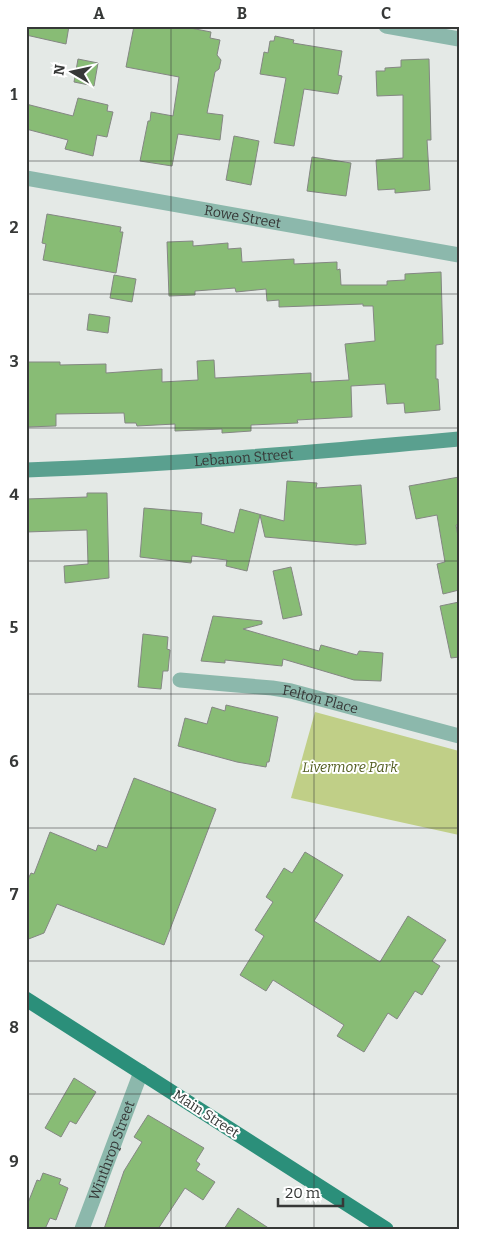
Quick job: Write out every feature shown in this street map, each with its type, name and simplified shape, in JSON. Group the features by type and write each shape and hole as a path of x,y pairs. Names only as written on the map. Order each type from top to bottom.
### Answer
{"main road":[{"name":"Lebanon Street","path":"26,470 99,468 242,459 459,438"},
{"name":"Main Street","path":"26,999 378,1227"}],"street":[{"path":"386,26 459,39"},
{"name":"Rowe Street","path":"26,178 459,255"},
{"name":"Felton Place","path":"180,680 291,691 459,736"},
{"name":"Winthrop Street","path":"82,1229 141,1072"}],"green space":[{"name":"Livermore Park","path":"315,712 459,751 459,835 291,798"}],"building":[{"path":"26,26 69,26 66,44 26,35"},
{"path":"134,26 180,26 211,32 210,38 220,40 217,55 221,60 219,69 215,72 207,113 223,115 220,140 178,134 172,166 140,161 151,112 173,116 179,77 126,67"},
{"path":"275,36 294,40 293,43 342,51 338,75 342,76 338,94 304,89 294,146 274,143 286,78 260,74 264,52 268,53 270,41 274,41"},
{"path":"78,59 98,63 94,86 74,82"},
{"path":"429,59 431,140 427,140 430,190 395,193 395,189 378,190 376,160 403,158 403,95 377,96 376,71 385,71 385,68 401,67 401,60"},
{"path":"78,98 108,105 107,111 113,112 107,137 97,135 93,156 65,149 68,140 26,129 26,104 73,116"},
{"path":"234,136 259,141 251,185 226,180"},
{"path":"312,157 351,163 346,196 307,191"},
{"path":"47,214 121,227 120,232 123,232 116,273 43,260 46,244 42,243"},
{"path":"193,241 193,246 228,243 228,249 241,248 242,262 294,259 294,264 337,262 337,270 340,269 341,285 387,285 387,281 405,280 405,274 441,272 443,344 436,345 436,379 438,379 440,410 405,413 404,403 387,404 385,384 351,386 352,417 297,420 298,423 251,425 251,431 222,433 222,429 175,431 175,424 137,426 136,423 125,423 124,413 56,414 56,426 26,427 26,362 60,362 60,365 106,364 106,373 162,369 162,382 198,380 197,361 214,360 215,378 311,373 311,382 349,380 345,344 375,341 373,306 363,306 363,304 279,307 279,300 267,301 266,289 236,292 235,288 195,291 195,295 169,296 167,242"},
{"path":"114,275 136,279 132,302 110,298"},
{"path":"89,314 110,317 108,333 87,330"},
{"path":"459,477 459,525 456,525 459,542 459,590 443,594 437,564 445,562 437,515 416,519 409,486"},
{"path":"287,481 317,483 316,488 361,485 366,544 356,545 265,537 260,515 247,571 226,566 227,560 192,556 191,563 140,557 144,508 202,513 201,524 234,533 240,509 284,521"},
{"path":"87,493 107,493 109,578 65,583 64,566 88,564 87,530 26,532 26,499 87,497"},
{"path":"291,567 302,615 283,619 273,571"},
{"path":"459,602 459,657 451,658 440,606"},
{"path":"213,616 262,621 262,624 243,629 319,651 321,645 357,655 359,651 383,653 381,681 354,680 283,659 282,666 225,660 225,663 201,661"},
{"path":"143,634 168,637 167,649 170,650 168,671 163,671 161,689 138,687"},
{"path":"226,705 278,717 269,762 267,762 266,767 237,762 178,746 185,718 207,724 212,707 225,711"},
{"path":"134,778 216,809 164,945 57,904 44,933 26,940 26,883 31,873 34,874 50,832 96,851 98,845 107,848"},
{"path":"305,852 343,875 314,921 380,962 408,916 446,940 432,961 440,966 422,995 415,991 397,1019 388,1013 364,1052 337,1036 344,1025 273,980 266,991 240,975 264,936 255,930 273,902 266,897 284,868 292,873"},
{"path":"74,1078 96,1092 76,1124 70,1121 61,1137 45,1128"},
{"path":"148,1115 204,1148 196,1161 200,1164 196,1170 215,1182 203,1200 185,1188 158,1229 104,1229 124,1171 142,1142 134,1137"},
{"path":"43,1173 61,1179 59,1184 68,1188 56,1220 50,1218 45,1229 26,1229 26,1208 37,1180 40,1181"},
{"path":"238,1208 270,1229 224,1229"}]}
